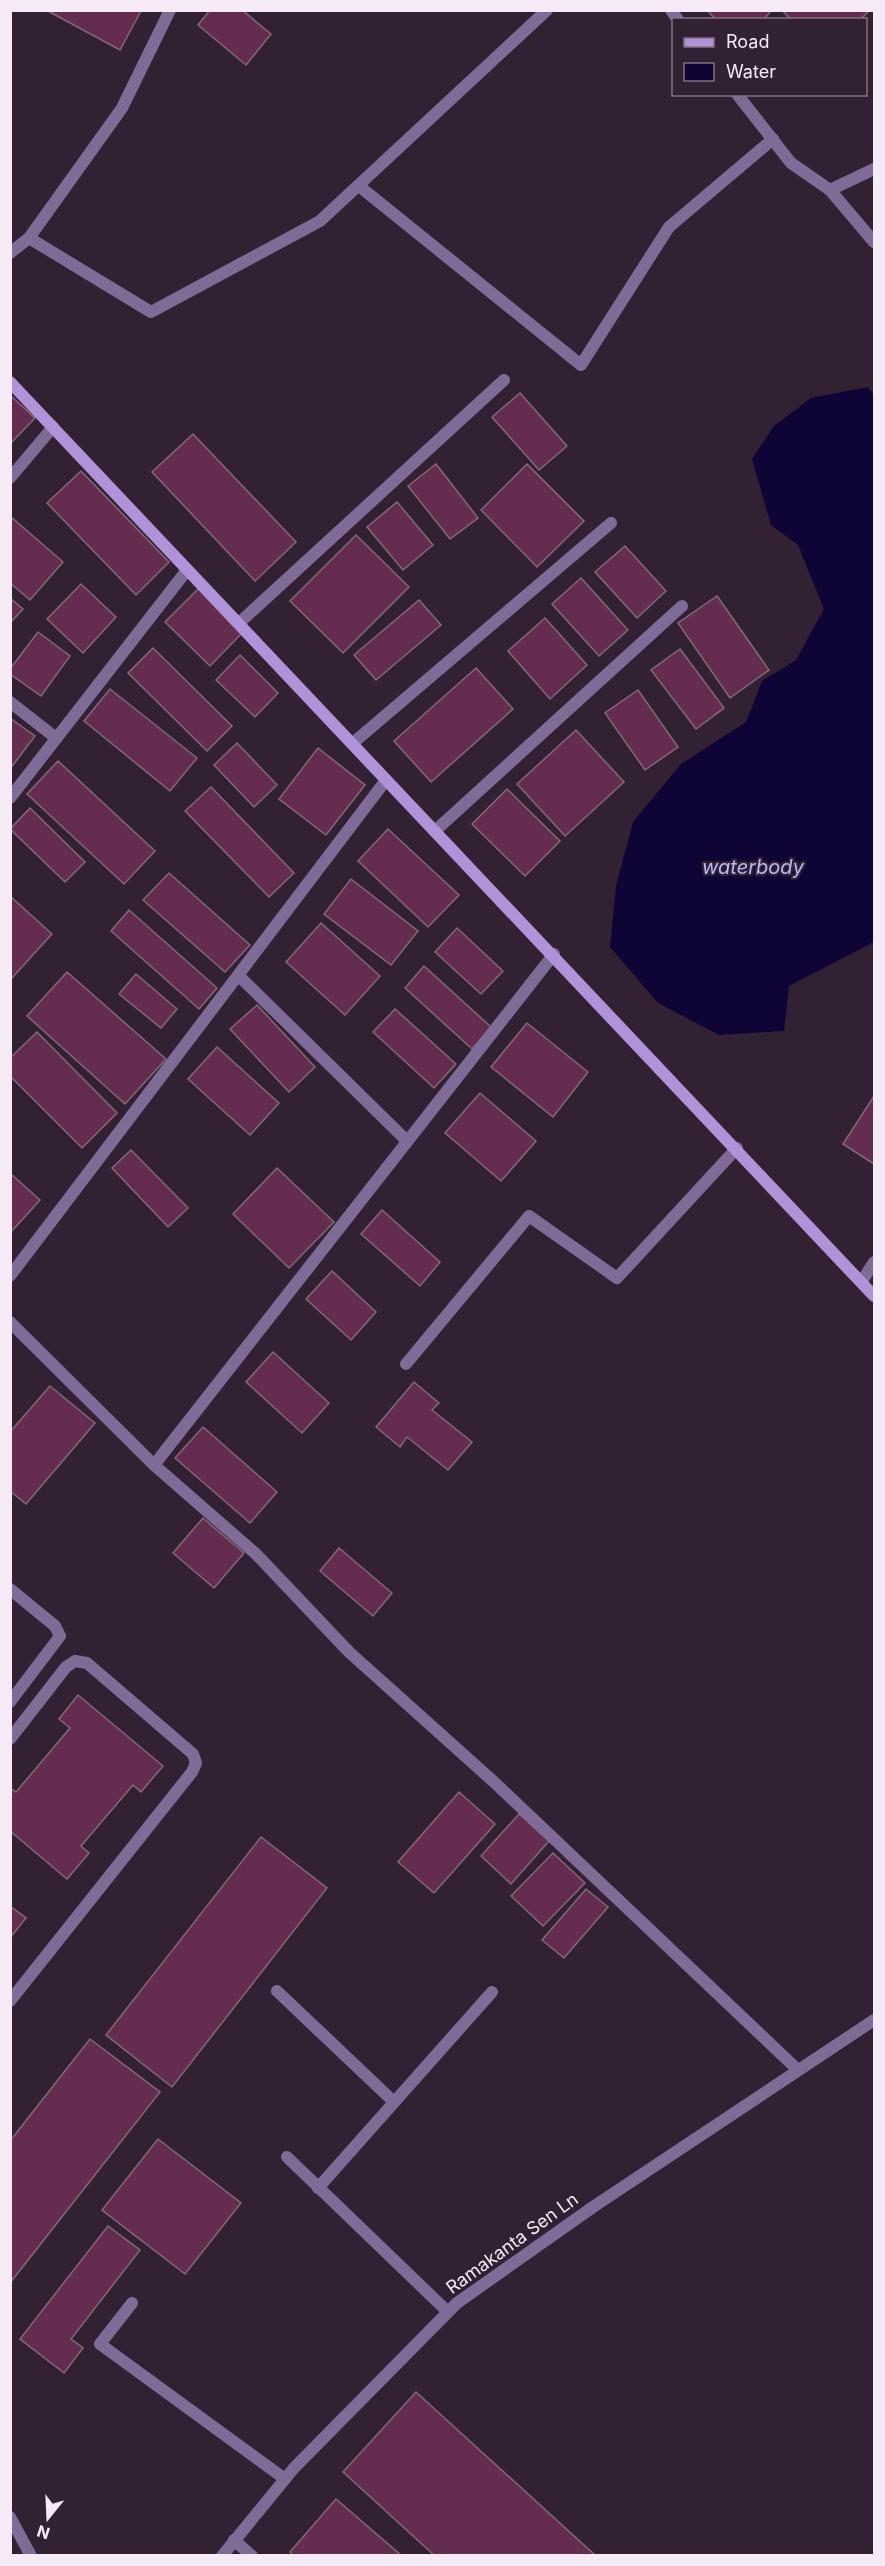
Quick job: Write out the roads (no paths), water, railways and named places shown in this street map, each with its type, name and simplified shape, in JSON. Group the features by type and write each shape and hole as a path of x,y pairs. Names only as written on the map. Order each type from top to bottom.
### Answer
{"street":[{"path":"10,253 29,238 122,108 170,10"},
{"path":"29,238 110,285 151,312 320,221 547,10"},
{"path":"739,96 792,163 830,190 874,242"},
{"path":"359,186 581,365 669,227 772,139"},
{"path":"830,190 874,169"},
{"path":"239,623 504,380"},
{"path":"10,382 353,742 386,780 554,954 874,1296"},
{"path":"10,478 53,427"},
{"path":"353,742 611,523"},
{"path":"10,798 187,570"},
{"path":"436,830 682,606"},
{"path":"10,702 56,738"},
{"path":"10,1276 386,780"},
{"path":"154,1465 554,954"},
{"path":"239,976 406,1141"},
{"path":"406,1364 529,1216 617,1278 737,1148"},
{"path":"862,1281 874,1262"},
{"path":"10,1322 154,1465 256,1554 349,1652 494,1782 798,2070"},
{"path":"10,1588 55,1626 60,1636 10,1702"},
{"path":"10,1739 66,1667 75,1661 87,1663 193,1754 196,1763 192,1772 10,2001"},
{"path":"278,1991 394,2102"},
{"path":"318,2188 492,1992"},
{"name":"Ramakanta Sen Ln","path":"222,2556 285,2479 448,2312 593,2207 874,2020"},
{"path":"286,2157 448,2312"},
{"path":"132,2304 100,2344 285,2479"},
{"path":"10,2517 31,2556"},
{"path":"234,2541 252,2556"}],"water":[{"name":"waterbody","path":"868,387 874,396 874,942 789,986 784,1031 719,1035 658,1003 610,947 616,886 633,822 681,764 746,722 762,681 796,660 824,609 798,545 771,525 752,459 774,426 811,398"}]}
